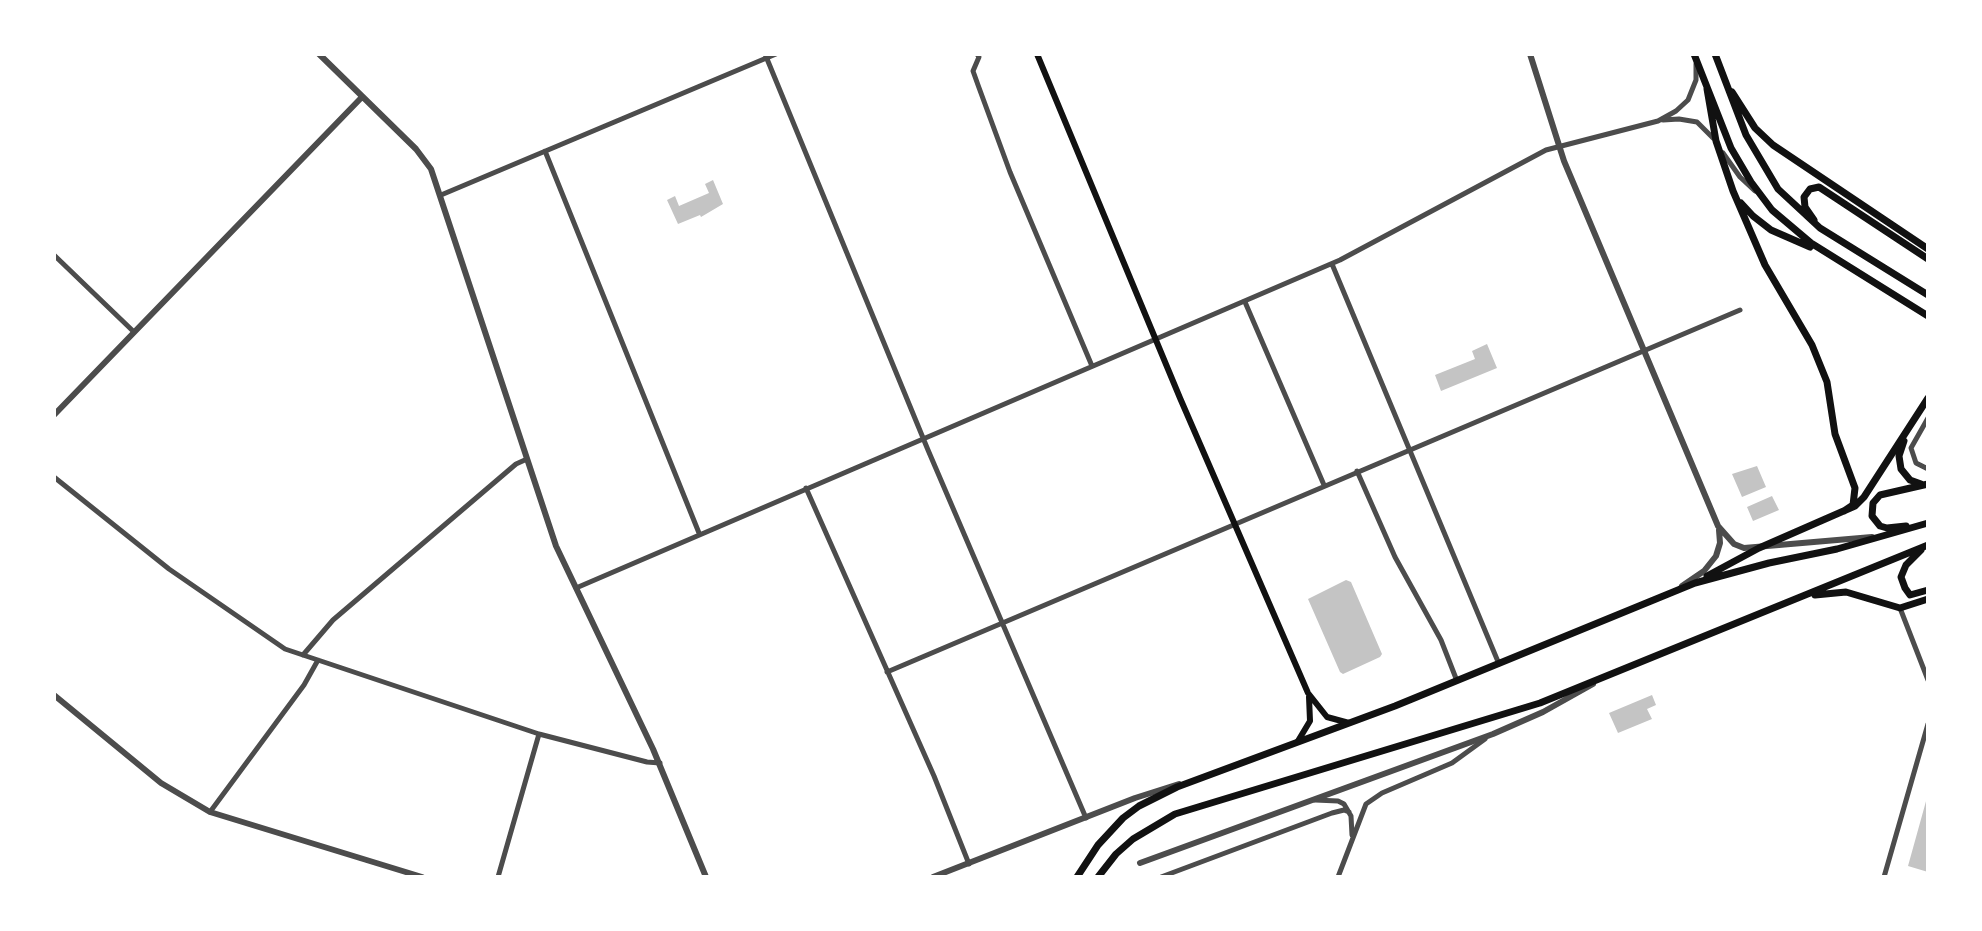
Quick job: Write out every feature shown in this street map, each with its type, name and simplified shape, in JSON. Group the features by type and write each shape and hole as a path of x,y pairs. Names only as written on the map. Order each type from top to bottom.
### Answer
{"main road":[{"path":"1037,54 1308,693 1327,717 1349,723"},
{"path":"1715,54 1746,135 1771,180 1797,209 1820,228 1928,295"},
{"path":"1695,57 1731,148 1761,198 1784,223 1830,256 1928,316"},
{"path":"1724,80 1755,128 1773,145 1928,249"},
{"path":"1695,583 1759,548 1844,511 1853,505 1855,488 1835,434 1827,382 1812,345 1763,259 1733,191 1716,141 1707,89"},
{"path":"1820,228 1803,202 1806,192 1815,187 1824,189 1928,259"},
{"path":"1733,191 1753,216 1771,230 1830,256"},
{"path":"1844,511 1864,497 1928,398"},
{"path":"1913,422 1902,445 1900,466 1910,480 1928,484"},
{"path":"1928,484 1880,495 1871,510 1876,522 1887,528 1928,523"},
{"path":"1077,877 1098,845 1123,818 1162,794 1500,665 1695,583 1928,523"},
{"path":"1928,545 1909,561 1901,577 1910,595 1928,590"},
{"path":"1098,877 1133,839 1175,814 1470,726 1600,680 1928,545"},
{"path":"1782,605 1816,595 1846,592 1900,608 1928,599"},
{"path":"1295,744 1310,721 1308,693"}],"street":[{"path":"319,54 425,159 441,195 556,546 660,763 706,877"},
{"path":"441,195 776,54"},
{"path":"977,54 979,57 973,71 978,85 1035,234 1092,366"},
{"path":"1530,54 1558,146 1718,526 1739,547 1759,548 1886,536"},
{"path":"766,56 923,438 1086,818"},
{"path":"1658,121 1688,100 1696,80 1695,57"},
{"path":"54,415 362,97"},
{"path":"576,588 1332,264 1494,176 1558,146 1658,121 1679,119 1697,122 1710,131 1740,177 1761,198"},
{"path":"545,151 699,533"},
{"path":"54,255 134,332"},
{"path":"1332,264 1500,665"},
{"path":"1245,302 1324,485"},
{"path":"887,672 1740,310"},
{"path":"1928,418 1913,443 1911,453 1916,463 1928,469"},
{"path":"303,655 333,620 516,464 527,459"},
{"path":"1357,471 1395,557 1441,640 1457,681"},
{"path":"54,477 204,595 280,646 539,734 660,763"},
{"path":"806,488 969,864"},
{"path":"1677,590 1704,571 1716,556 1720,543 1718,526"},
{"path":"1900,608 1928,680"},
{"path":"210,812 304,685 318,660"},
{"path":"1140,863 1493,734 1543,712 1600,680"},
{"path":"54,695 161,783 210,812 422,877"},
{"path":"1884,877 1928,724"},
{"path":"498,877 539,734"},
{"path":"1338,877 1366,804 1452,763 1493,734"},
{"path":"933,877 1157,790 1202,778"},
{"path":"1306,800 1338,801 1349,812 1351,844"},
{"path":"1161,877 1332,813 1349,812"}],"building":[{"path":"713,180 723,204 701,217 678,224 667,200 675,196 679,206 709,193 705,184"},
{"path":"1487,344 1497,368 1441,391 1435,375 1475,359 1472,351"},
{"path":"1757,466 1766,487 1742,497 1732,474"},
{"path":"1772,496 1779,510 1753,521 1747,507"},
{"path":"1346,580 1351,582 1382,654 1343,674 1308,599"},
{"path":"1652,695 1656,705 1647,709 1652,719 1618,733 1609,713"},
{"path":"1928,794 1928,872 1908,866"}]}
